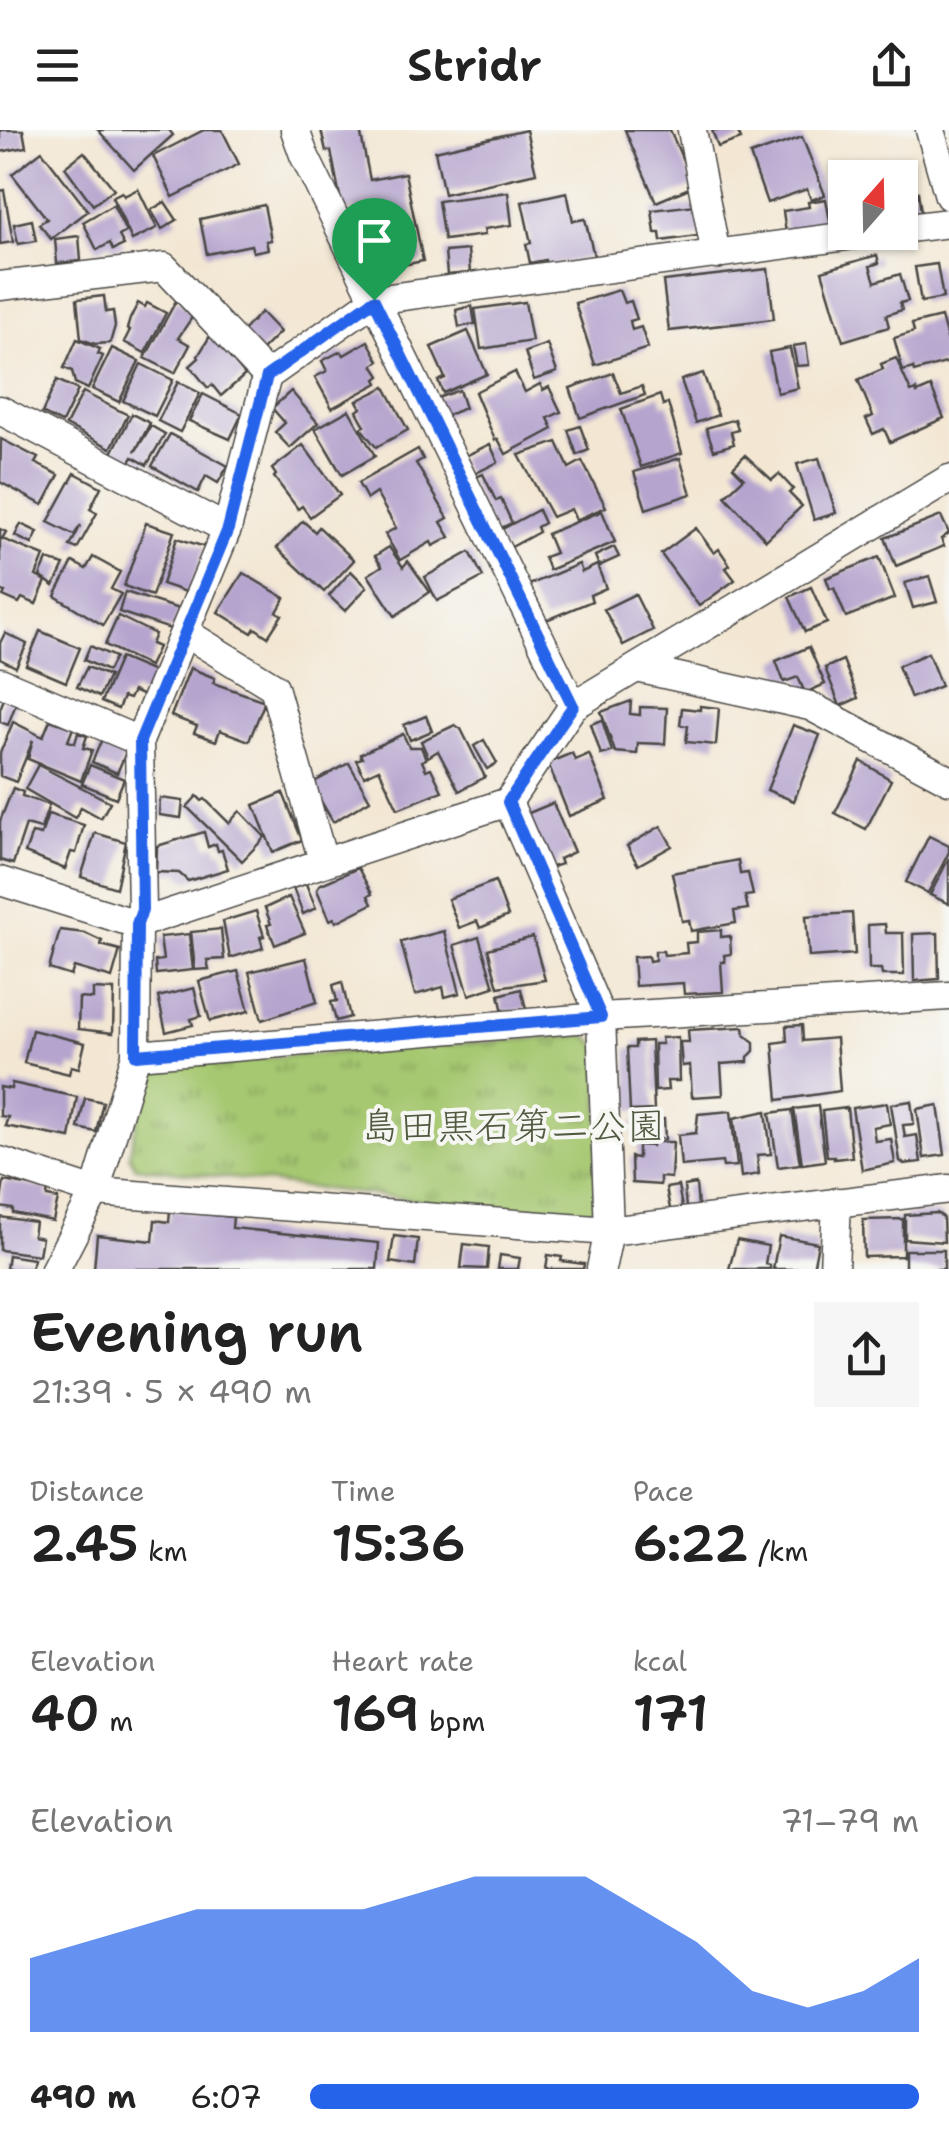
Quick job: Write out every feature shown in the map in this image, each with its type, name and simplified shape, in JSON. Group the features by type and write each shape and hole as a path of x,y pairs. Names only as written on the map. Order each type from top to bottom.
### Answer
{"street":[{"path":"295,130 573,706"},
{"path":"692,130 716,255"},
{"path":"930,130 949,196"},
{"path":"918,227 949,222"},
{"path":"55,1269 95,1192 136,1055 137,924 142,910 140,741 228,529 267,376 374,300 828,239"},
{"path":"0,286 164,267 267,376"},
{"path":"0,410 228,529"},
{"path":"0,882 137,924 508,802 573,706 949,479"},
{"path":"186,633 274,687 323,861"},
{"path":"637,668 810,706 949,780"},
{"path":"0,682 140,741"},
{"path":"508,802 601,1017 609,1231 601,1269"},
{"path":"136,1055 601,1017 949,996"},
{"path":"0,1161 95,1192 609,1231 949,1188"},
{"path":"834,1269 837,1202"}],"green space":[{"name":"島田黒石第二公園","path":"586,1035 599,1046 600,1212 594,1221 136,1167 129,1155 149,1071 158,1065"}],"building":[{"path":"0,130 23,130 26,147 0,152"},
{"path":"98,130 169,130 173,135 134,170"},
{"path":"204,130 222,130 239,164 173,197 153,156"},
{"path":"321,130 360,130 370,180 405,173 423,261 368,272 355,209 343,212 331,151 326,151"},
{"path":"526,130 536,173 444,194 435,151"},
{"path":"625,130 670,130 694,186 656,202"},
{"path":"712,130 737,130 741,139 718,147"},
{"path":"802,137 825,195 811,200 807,189 767,203 750,155"},
{"path":"42,151 88,211 51,239 39,224 47,219 12,174"},
{"path":"84,152 114,189 93,205 65,167"},
{"path":"138,189 157,228 132,240 112,197"},
{"path":"4,190 13,242 0,244 0,191"},
{"path":"508,192 512,225 484,229 485,235 444,240 438,201"},
{"path":"567,192 573,221 585,219 594,256 546,267 545,260 530,263 526,244 531,243 522,202"},
{"path":"826,199 828,227 786,233 783,211 809,207 808,202"},
{"path":"165,202 177,220 162,229 151,210"},
{"path":"113,205 126,232 119,236 124,245 113,250 110,243 97,250 83,222"},
{"path":"264,205 271,240 266,241 268,249 253,252 251,245 207,254 200,219"},
{"path":"695,205 704,235 661,241 660,233 655,233 652,210"},
{"path":"32,220 36,241 18,244 14,224"},
{"path":"79,236 81,261 57,263 55,239"},
{"path":"468,250 470,273 447,275 445,252"},
{"path":"877,255 879,263 870,266 875,282 900,274 908,301 900,303 902,310 886,315 889,327 843,341 822,271"},
{"path":"937,264 943,298 921,302 915,267"},
{"path":"768,269 774,319 669,331 663,281"},
{"path":"619,290 624,303 631,301 637,319 630,321 632,330 641,327 648,348 595,365 575,303"},
{"path":"104,296 106,312 113,311 115,326 110,343 95,344 81,339 77,299"},
{"path":"177,299 195,313 178,338 190,345 175,373 145,358"},
{"path":"525,302 532,341 481,349 475,309"},
{"path":"138,303 145,307 147,303 166,313 145,353 124,342"},
{"path":"472,306 475,324 459,327 456,310"},
{"path":"261,312 280,332 259,353 240,334"},
{"path":"941,317 949,362 914,372 913,368 903,371 894,338 914,332 912,324"},
{"path":"468,331 487,374 443,393 438,381 445,378 431,347"},
{"path":"210,336 222,343 245,375 221,396 212,385 208,388 190,366 199,358"},
{"path":"77,339 100,349 98,354 103,356 88,389 75,383 72,371 64,368"},
{"path":"368,341 379,361 373,365 380,376 376,379 378,383 332,408 315,377 327,371 322,361 341,351 344,355"},
{"path":"547,344 557,372 534,380 525,352"},
{"path":"806,344 809,365 797,366 793,346"},
{"path":"112,348 139,361 119,402 92,389"},
{"path":"790,348 798,388 777,393 769,352"},
{"path":"896,358 911,392 931,387 944,418 890,442 884,429 873,434 866,419 873,416 858,380 883,369 881,364"},
{"path":"141,364 173,380 155,416 123,401"},
{"path":"515,372 525,392 540,384 543,390 549,387 561,412 548,418 553,429 506,454 495,440 475,392"},
{"path":"613,373 621,393 642,386 645,395 580,418 570,388"},
{"path":"703,373 718,415 696,423 681,380"},
{"path":"57,380 78,390 62,423 42,413"},
{"path":"178,382 200,393 180,432 158,421"},
{"path":"385,387 408,430 376,447 361,428 365,426 357,411 361,408 357,401"},
{"path":"459,390 465,408 440,418 432,400"},
{"path":"291,391 318,423 290,448 275,432 285,423 272,408"},
{"path":"83,392 128,415 111,448 66,425"},
{"path":"203,394 242,414 230,439 189,421"},
{"path":"660,395 663,405 668,403 682,453 641,467 621,409"},
{"path":"349,410 375,456 342,475 315,429"},
{"path":"132,414 150,423 135,452 151,426 165,434 147,465 133,457 129,464 111,455"},
{"path":"735,419 738,430 731,432 734,444 714,450 706,428"},
{"path":"580,426 589,450 577,455 568,430"},
{"path":"170,434 228,466 218,483 206,476 198,492 152,466"},
{"path":"1,439 38,458 35,463 59,475 43,505 0,482"},
{"path":"557,442 569,468 582,461 606,507 576,520 571,509 552,517 519,455"},
{"path":"490,444 498,462 468,477 459,459"},
{"path":"303,445 340,495 310,517 302,506 298,509 272,469"},
{"path":"418,449 423,459 416,463 448,518 441,522 450,537 433,546 431,542 400,560 385,534 396,528 376,493 367,499 358,483"},
{"path":"745,455 772,480 779,474 802,506 766,540 725,496 744,478 733,467"},
{"path":"680,458 691,494 646,509 634,472"},
{"path":"819,458 836,513 814,520 797,464"},
{"path":"75,473 101,487 90,509 97,513 77,549 70,546 81,525 74,535 48,522"},
{"path":"483,474 512,523 493,532 469,480"},
{"path":"538,510 544,523 537,527 539,532 504,551 495,533"},
{"path":"602,511 615,542 549,570 544,557 555,553 547,534"},
{"path":"941,516 949,533 941,539 944,546 896,566 885,538"},
{"path":"303,521 315,532 319,527 354,560 324,592 277,548"},
{"path":"146,523 174,532 152,596 124,586"},
{"path":"21,524 38,532 32,544 15,536"},
{"path":"696,528 714,553 719,549 735,580 699,606 661,554"},
{"path":"0,529 6,532 2,539 44,556 36,576 46,581 36,604 22,598 19,603 3,596 5,592 0,590"},
{"path":"177,538 205,547 189,593 162,584"},
{"path":"389,547 403,567 408,561 430,592 395,616 368,575 382,566 375,556"},
{"path":"614,547 619,557 599,566 595,556"},
{"path":"470,552 483,577 437,601 425,577"},
{"path":"93,557 120,572 111,589 121,594 103,625 55,596 73,562 86,569"},
{"path":"879,557 895,598 846,617 826,578"},
{"path":"47,560 64,565 54,586 40,576"},
{"path":"579,564 582,572 597,565 606,588 590,595 592,601 544,621 524,587"},
{"path":"351,571 367,587 345,611 329,596"},
{"path":"243,573 285,598 277,612 282,615 268,637 255,628 252,633 218,612"},
{"path":"929,576 937,602 913,608 905,583"},
{"path":"811,587 827,623 805,632 789,597"},
{"path":"125,592 179,609 173,630 119,612"},
{"path":"635,594 653,630 623,645 604,609"},
{"path":"118,616 155,634 151,644 158,647 149,666 105,645"},
{"path":"40,631 80,648 66,682 26,665"},
{"path":"5,633 27,644 16,667 0,659 0,643"},
{"path":"90,646 115,657 108,671 84,660"},
{"path":"809,647 825,684 805,693 798,677 784,682 776,661"},
{"path":"928,653 941,686 911,698 898,666"},
{"path":"120,658 156,673 146,697 133,691 129,699 123,697 118,709 101,702"},
{"path":"843,660 858,698 840,706 825,668"},
{"path":"87,667 109,676 99,697 77,687"},
{"path":"190,668 215,678 213,683 265,701 249,741 220,730 216,741 194,733 197,726 171,716"},
{"path":"5,696 17,701 8,725 0,722"},
{"path":"631,701 630,714 640,715 640,707 667,708 665,744 638,743 637,754 615,752 601,712"},
{"path":"700,706 719,708 716,745 686,742 688,726 680,725 682,708 700,710"},
{"path":"426,716 432,731 410,740 404,725"},
{"path":"50,720 73,728 68,741 75,743 78,733 87,736 83,748 92,750 81,781 28,759 33,740 16,782 0,776 0,753 13,722 43,737"},
{"path":"602,720 612,752 601,755 591,724"},
{"path":"455,725 461,729 485,777 459,791 438,751 428,757 421,741"},
{"path":"793,725 820,735 794,801 767,790"},
{"path":"403,734 409,747 421,747 426,770 431,768 442,791 398,809 379,769 364,776 356,760 362,758 360,754"},
{"path":"102,739 127,750 117,773 92,762"},
{"path":"484,740 497,763 487,769 474,746"},
{"path":"572,753 575,760 589,754 608,800 569,816 548,763"},
{"path":"861,761 891,780 866,829 835,813"},
{"path":"349,763 370,800 333,822 311,784"},
{"path":"38,765 110,802 101,818 81,807 75,818 25,789"},
{"path":"90,765 124,779 116,798 82,784"},
{"path":"13,788 23,792 22,796 49,805 41,829 26,825 13,864 0,860 0,821"},
{"path":"283,793 302,840 273,852 254,805"},
{"path":"197,796 229,823 240,811 265,837 242,861 187,807"},
{"path":"160,798 183,801 181,818 159,815"},
{"path":"553,803 574,852 559,859 561,864 546,869 524,815"},
{"path":"48,814 84,825 76,853 71,852 65,869 25,853 32,833 41,835"},
{"path":"661,826 672,846 638,865 627,846"},
{"path":"204,832 208,847 216,844 218,851 222,850 228,869 188,881 179,873 156,872 157,846"},
{"path":"95,833 126,842 116,888 81,877"},
{"path":"929,836 949,846 949,852 928,893 906,882"},
{"path":"949,858 949,904 930,895"},
{"path":"738,860 740,874 748,873 753,895 745,896 748,909 734,911 736,923 691,931 689,920 682,921 672,873"},
{"path":"358,868 372,894 368,896 372,904 336,922 334,918 330,920 317,890 319,885"},
{"path":"495,881 508,916 480,928 477,921 459,928 448,899"},
{"path":"306,884 316,908 303,914 293,888"},
{"path":"289,897 305,933 275,945 265,908"},
{"path":"256,911 264,936 260,937 263,948 230,958 223,921"},
{"path":"852,913 855,954 809,957 806,916"},
{"path":"885,924 886,933 903,933 904,975 882,975 881,969 869,969 868,925"},
{"path":"221,929 224,959 207,960 209,969 195,970 191,932"},
{"path":"60,930 85,933 102,941 101,945 120,950 112,978 74,967 71,976 49,969"},
{"path":"721,930 721,937 730,936 731,954 724,955 725,962 721,962 723,992 684,994 683,983 635,986 633,957 648,956 649,961 655,960 655,951 663,951 664,955 687,953 686,943 697,942 697,932"},
{"path":"444,931 460,993 445,997 443,987 415,995 401,942"},
{"path":"938,933 939,979 914,981 913,934"},
{"path":"189,934 193,970 156,974 155,961 163,960 160,937"},
{"path":"479,937 494,987 469,995 454,945"},
{"path":"533,937 545,980 498,987 488,949"},
{"path":"306,958 317,1002 262,1020 249,972"},
{"path":"238,971 249,1011 210,1021 199,981"},
{"path":"342,982 350,1017 336,1021 331,1002 337,1001 333,985"},
{"path":"194,988 201,1016 191,1019 193,1025 166,1032 158,997"},
{"path":"93,989 114,990 113,1033 78,1029 79,998 93,999"},
{"path":"521,989 526,1009 503,1012 499,995"},
{"path":"802,1025 803,1041 836,1038 840,1091 778,1100 773,1043 787,1041 786,1026"},
{"path":"744,1027 745,1035 754,1042 748,1062 721,1064 723,1095 692,1097 690,1065 682,1066 680,1042 689,1042 688,1030"},
{"path":"32,1030 85,1043 79,1068 71,1066 69,1074 24,1063"},
{"path":"678,1037 679,1081 667,1081 668,1090 655,1091 654,1044 662,1044 661,1038"},
{"path":"651,1041 654,1110 630,1111 627,1048 635,1048 635,1042"},
{"path":"12,1083 77,1097 70,1138 5,1126 8,1117 0,1116 0,1087 11,1089"},
{"path":"85,1098 103,1102 96,1132 78,1128"},
{"path":"911,1101 914,1124 903,1125 905,1137 917,1135 921,1162 904,1164 900,1161 891,1104"},
{"path":"887,1103 890,1124 873,1127 875,1141 891,1139 895,1163 862,1170 852,1108"},
{"path":"938,1105 945,1155 924,1158 917,1109"},
{"path":"818,1106 825,1161 802,1164 794,1109"},
{"path":"847,1108 852,1157 834,1159 827,1156 822,1111"},
{"path":"792,1110 800,1164 778,1167 770,1113"},
{"path":"731,1111 737,1166 723,1167 722,1162 681,1166 678,1135 696,1133 698,1114"},
{"path":"766,1111 771,1154 757,1155 759,1174 741,1177 734,1118"},
{"path":"664,1119 665,1139 635,1141 633,1121"},
{"path":"652,1142 673,1142 671,1178 660,1177 660,1185 632,1183 631,1157 638,1158 638,1145 652,1146"},
{"path":"4,1181 48,1189 47,1197 58,1199 53,1221 0,1207"},
{"path":"696,1184 698,1207 686,1208 684,1186"},
{"path":"678,1186 683,1212 671,1214 666,1188"},
{"path":"170,1210 233,1217 232,1228 379,1243 377,1269 94,1269 97,1235 153,1241 155,1220 169,1222"},
{"path":"937,1213 943,1217 944,1242 905,1239 905,1215"},
{"path":"0,1217 35,1222 33,1236 42,1238 39,1255 0,1250"},
{"path":"903,1219 903,1256 864,1257 863,1220"},
{"path":"394,1236 418,1239 415,1266 390,1262"},
{"path":"779,1236 818,1243 813,1269 773,1269"},
{"path":"737,1240 768,1246 765,1264 770,1269 729,1269"},
{"path":"464,1244 489,1247 487,1269 461,1268"},
{"path":"905,1250 944,1250 944,1269 905,1269"},
{"path":"8,1255 33,1259 31,1269 6,1269"},
{"path":"500,1255 520,1258 518,1269 498,1269"},
{"path":"548,1255 584,1264 583,1269 546,1269"}],"route":[{"path":"374,300 573,706 508,802 601,1017 136,1055 137,924 142,910 140,741 228,529 267,376 374,300"}]}
